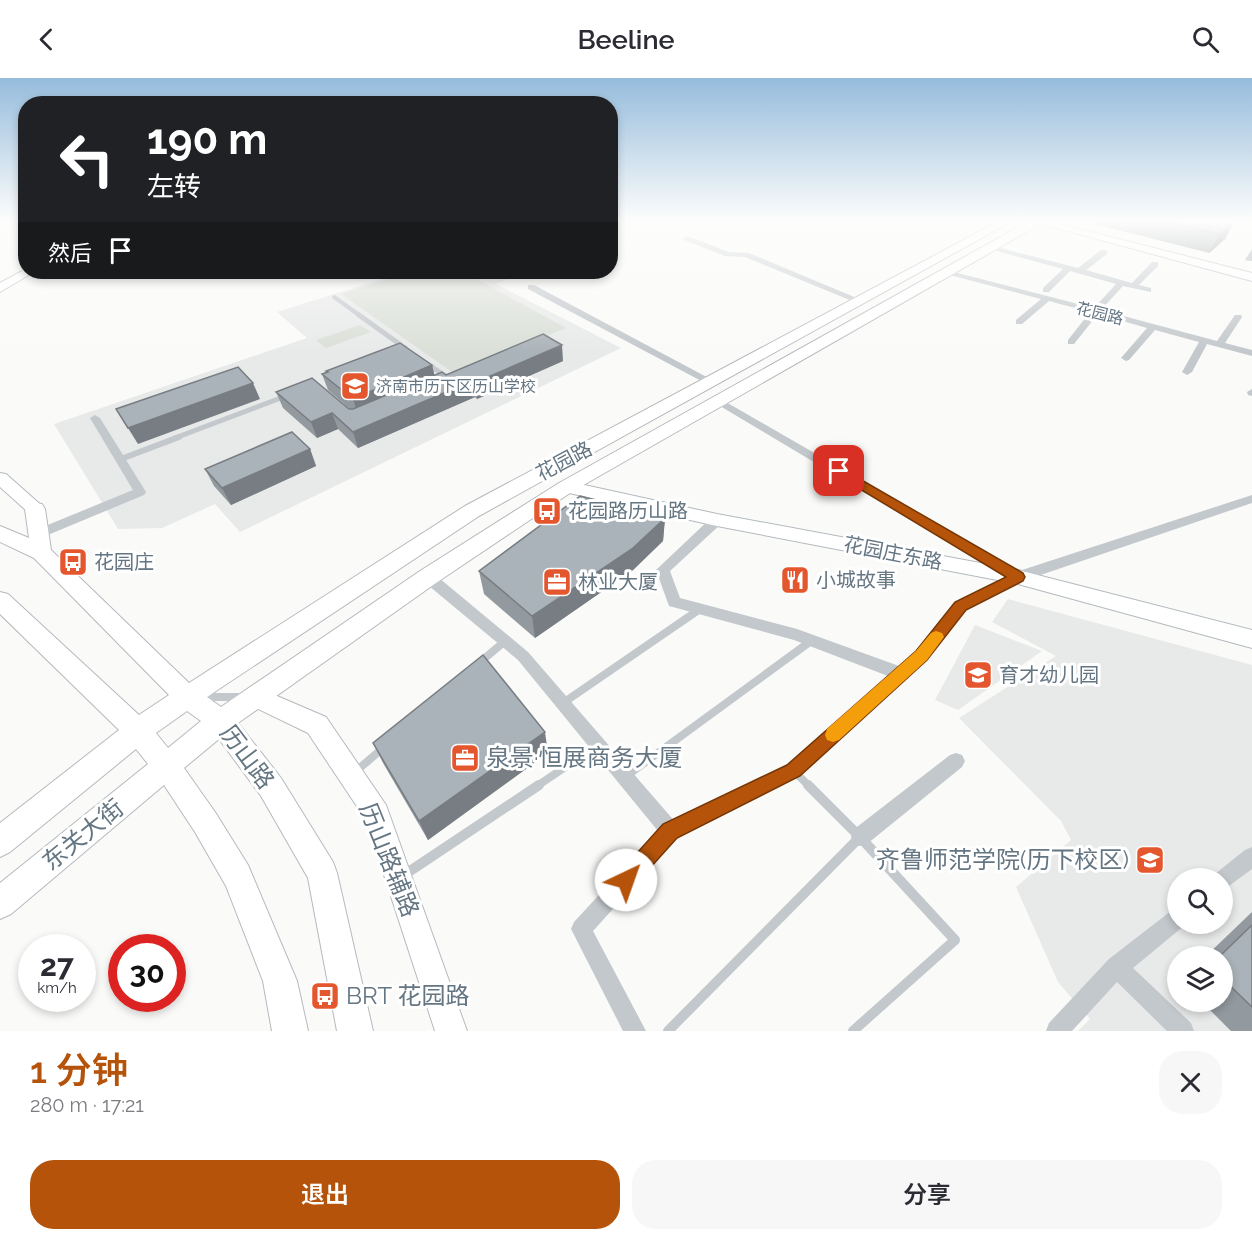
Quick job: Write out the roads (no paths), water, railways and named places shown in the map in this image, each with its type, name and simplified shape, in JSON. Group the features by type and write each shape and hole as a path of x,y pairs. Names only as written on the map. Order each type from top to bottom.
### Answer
{"main road":[{"name":"花园路","path":"138,731 472,511 927,264"},
{"name":"花园路","path":"167,767 221,721 428,577 566,487 962,264"},
{"path":"35,509 40,543"},
{"name":"历山路","path":"0,533 40,543 187,697 221,721 271,787 322,873 355,1031"},
{"path":"0,600 138,731 167,767 237,876 280,981 290,1031"},
{"path":"0,842 138,731"},
{"name":"东关大街","path":"0,903 167,767"}],"street":[{"path":"769,264 860,301"},
{"path":"1055,264 1148,290"},
{"path":"1080,271 1088,264"},
{"path":"1134,286 1155,264"},
{"path":"1204,264 1252,277"},
{"path":"1230,264 1252,270"},
{"path":"1019,322 1047,295 1068,268"},
{"name":"花园路","path":"949,272 1047,295 1252,353"},
{"path":"0,288 18,278"},
{"path":"1071,342 1121,283"},
{"path":"531,287 711,382"},
{"path":"1220,344 1238,317"},
{"path":"1126,358 1153,326"},
{"path":"1187,372 1205,340"},
{"path":"719,401 1018,577"},
{"path":"40,543 140,492 95,418"},
{"path":"0,478 35,509"},
{"name":"花园庄东路","path":"566,487 717,520 1018,577 1252,639"},
{"path":"717,520 663,570 674,602 811,641 901,674 922,655 960,606 1018,577 1252,498"},
{"path":"428,577 523,656 670,831 581,929 636,1031"},
{"name":"历山路辅路","path":"256,697 317,725 377,814 451,1031"},
{"path":"860,837 956,761"},
{"path":"1233,872 1252,857"},
{"path":"1057,1031 1118,967 1167,927"},
{"path":"1118,967 1183,1031"},
{"path":"272,1031 280,981"}],"lane":[{"path":"334,297 411,352"},
{"path":"421,359 450,380 440,384"},
{"path":"121,459 292,393"},
{"path":"563,703 700,609"},
{"path":"625,777 811,641"},
{"path":"468,673 504,642"},
{"path":"670,831 793,771 901,674"},
{"name":"历山路辅路","path":"187,697 256,697"},
{"path":"351,776 387,744"},
{"path":"399,878 598,745"},
{"path":"793,771 860,837 955,940 854,1031"},
{"path":"668,1031 860,837"}],"place":[{"name":"济南市历下区历山学校","path":"355,386"},
{"name":"花园路历山路","path":"547,511"},
{"name":"花园庄","path":"73,562"},
{"name":"小城故事","path":"795,580"},
{"name":"林业大厦","path":"557,582"},
{"name":"育才幼儿园","path":"978,675"},
{"name":"泉景·恒展商务大厦","path":"465,758"},
{"name":"齐鲁师范学院(历下校区)","path":"1150,860"},
{"name":"BRT 花园路","path":"325,996"}]}
